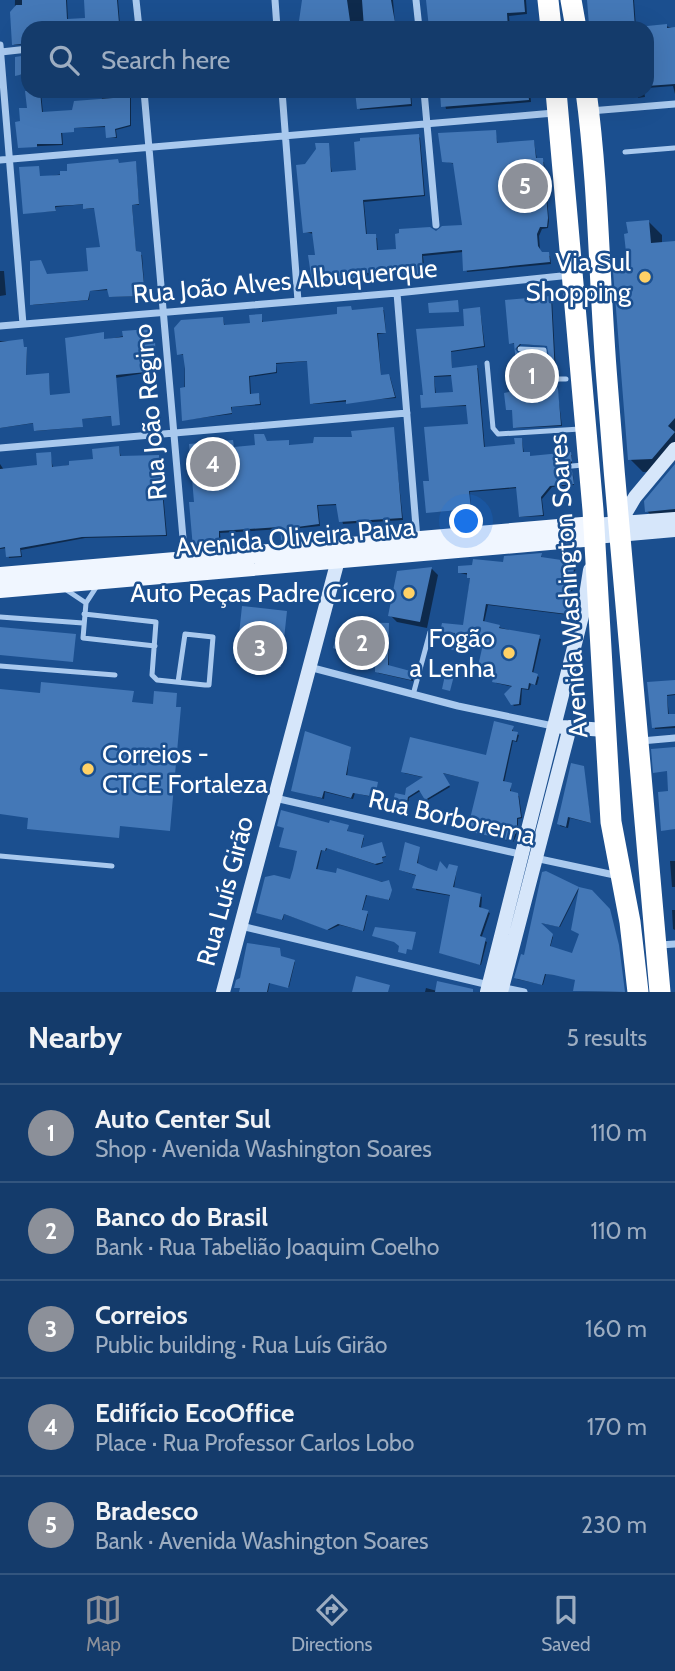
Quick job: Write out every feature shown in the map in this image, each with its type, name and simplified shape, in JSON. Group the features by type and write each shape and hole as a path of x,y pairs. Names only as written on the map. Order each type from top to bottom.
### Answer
{"highway":[{"path":"548,0 550,21"},
{"path":"571,0 575,21"},
{"name":"Avenida Washington Soares","path":"557,98 586,429 581,465 595,531 615,844 634,947 638,992"},
{"name":"Avenida Washington Soares","path":"588,101 600,238 600,294 645,822 665,945 660,992"},
{"path":"615,844 616,824 628,809 636,811 645,822"}],"main road":[{"path":"620,529 635,497 675,449"},
{"path":"620,529 675,519"},
{"name":"Avenida Oliveira Paiva","path":"0,576 185,561 531,526 595,531"},
{"path":"530,856 553,726 584,608 595,531 675,530"},
{"name":"Avenida Oliveira Paiva","path":"0,589 338,560 595,531"},
{"name":"Rua Luís Girão","path":"223,992 338,560"},
{"path":"553,726 606,730"},
{"path":"495,989 530,856 570,727"}],"street":[{"path":"136,0 138,21"},
{"path":"275,0 276,21"},
{"path":"416,0 418,21"},
{"path":"0,45 23,324"},
{"path":"1,52 21,50"},
{"name":"Rua João Regino","path":"145,98 185,561"},
{"path":"282,98 298,301"},
{"path":"424,98 436,225"},
{"path":"588,101 675,104"},
{"path":"0,160 558,113"},
{"name":"Rua João Alves Albuquerque","path":"0,326 162,314 573,275"},
{"path":"397,293 417,539"},
{"path":"0,448 407,412"},
{"path":"308,667 413,695 553,726"},
{"path":"639,741 675,738"},
{"name":"Rua Borborema","path":"275,798 620,876"},
{"path":"241,926 495,989 524,992"}],"lane":[{"path":"625,152 674,148"},
{"path":"520,349 544,350 547,379 566,379"},
{"path":"487,363 493,428 498,434 586,429"},
{"path":"101,580 86,603 83,638 155,646"},
{"path":"59,584 86,603"},
{"path":"84,614 152,620 158,625 154,678 178,682 205,685 211,682 213,637 185,634 178,682"},
{"path":"0,617 83,623"},
{"path":"413,695 430,632"},
{"path":"0,666 115,675"},
{"path":"0,856 112,866"}],"building":[{"path":"22,0 66,0 67,19 85,18 84,0 117,0 119,21 21,21 21,44 12,45 10,12 16,5 22,5"},
{"path":"302,0 347,0 350,21 299,21"},
{"path":"362,0 391,0 395,21 364,21"},
{"path":"426,0 524,0 525,12 507,13 508,21 428,21"},
{"path":"587,0 633,0 634,21 589,21"},
{"path":"667,24 667,28 675,27 675,84 654,86 654,25"},
{"path":"21,56 21,75 15,76 15,57"},
{"path":"26,98 41,98 42,112 72,110 74,101 130,98 130,125 115,129 116,137 106,138 105,126 74,128 74,132 61,133 62,144 37,144 37,147 18,148 15,122 20,121 19,108 27,108"},
{"path":"356,98 411,98 411,104 357,109"},
{"path":"440,98 529,100 441,107"},
{"path":"496,130 497,143 534,140 536,158 543,158 548,218 547,227 540,227 537,234 538,246 542,252 549,252 550,262 463,271 462,250 422,254 423,274 404,275 403,269 367,273 359,278 312,282 308,255 315,255 312,232 303,233 296,165 305,164 316,149 315,143 329,143 331,172 356,170 354,142 360,141 360,138 419,134 424,195 363,200 366,234 376,234 377,250 396,249 395,234 399,233 399,229 430,227 436,231 442,226 462,225 453,163 442,162 438,133"},
{"path":"118,159 119,163 136,161 139,204 132,205 136,251 141,252 145,296 109,297 107,289 90,291 88,300 30,305 30,261 41,260 47,274 88,271 86,248 100,247 94,208 83,209 83,204 55,206 56,211 23,214 19,167 39,166 40,176 60,175 60,171 67,171 67,164"},
{"path":"649,220 651,243 675,241 675,418 668,426 675,432 652,459 628,460 613,271 628,270 624,234 628,233 626,222"},
{"path":"551,296 555,374 552,374 547,346 520,344 515,349 519,354 539,355 542,381 556,384 558,389 561,425 513,428 512,410 506,410 504,393 509,392 510,387 508,364 516,364 514,343 509,344 505,300"},
{"path":"458,300 459,312 429,313 428,303"},
{"path":"351,306 352,310 383,307 386,333 377,333 381,375 389,374 395,397 346,404 346,400 310,404 307,361 276,363 276,372 249,376 250,394 259,393 260,404 231,407 232,413 182,421 180,388 185,387 185,369 183,354 177,355 174,328 181,320 223,317 224,325 250,323 249,315 262,314 262,322 337,314 337,307"},
{"path":"480,307 484,346 451,351 452,368 477,365 484,447 515,444 514,438 522,438 523,452 530,452 530,456 571,452 572,461 567,466 572,471 574,484 550,486 541,497 543,515 519,517 516,487 469,491 471,509 426,513 423,481 429,481 424,427 468,424 466,405 421,408 420,395 423,395 416,329 464,326 463,309","holes":["451,375 453,392 435,393 434,376"]},
{"path":"149,329 150,343 155,342 157,371 116,375 120,425 112,426 111,416 82,419 83,427 34,431 33,423 0,428 0,342 23,339 24,347 27,347 26,375 49,373 50,395 70,393 65,338 104,332 104,339 123,337 122,331"},
{"path":"394,427 402,518 339,522 336,504 317,505 319,524 290,528 291,539 281,540 280,527 219,531 219,541 205,541 205,547 193,548 189,502 194,502 189,444 233,440 234,447 255,445 254,434 264,434 267,441 289,440 289,445 313,443 314,437 352,437 351,431"},
{"path":"119,446 120,456 159,455 166,535 82,537 20,548 21,556 6,557 5,547 0,548 0,469 37,465 36,453 51,452 52,467 69,465 69,461 93,459 92,449"},
{"path":"675,464 675,509 645,512 644,501"},
{"path":"542,553 541,557 575,562 567,614 486,604 483,621 500,625 499,628 540,635 532,672 538,674 535,685 529,683 528,689 521,688 519,704 511,705 504,694 512,686 492,682 494,675 477,671 483,644 462,640 460,652 450,649 455,633 440,632 442,623 463,625 470,578 467,578 467,573 458,573 458,566 472,565 473,559 503,562 504,556"},
{"name":"Auto Peças Padre Cícero","path":"432,567 420,622 388,616 397,571"},
{"path":"242,606 287,611 281,667 236,663"},
{"path":"350,622 389,623 388,665 414,672 411,680 375,672 375,663 333,648 338,629"},
{"path":"0,627 76,634 73,662 0,655"},
{"path":"447,666 456,668 450,691 442,689"},
{"path":"675,680 675,694 667,695 668,714 675,714 675,726 652,728 647,682"},
{"name":"Correios - CTCE Fortaleza","path":"41,682 134,691 132,702 153,704 154,691 177,693 176,707 181,707 170,831 120,826 119,838 27,829 28,818 0,814 0,689 40,693"},
{"path":"494,721 514,726 512,731 518,732 516,741 512,740 503,781 512,783 510,791 518,793 521,817 517,818 517,831 511,841 467,831 479,782 443,773 450,785 425,800 419,790 408,797 405,813 391,810 395,793 405,795 406,788 423,777 401,772 410,737 486,755"},
{"path":"305,731 351,747 346,775 378,782 375,797 353,793 351,798 324,791 322,798 291,791"},
{"path":"675,747 675,829 661,831 658,792 668,791 667,771 653,773 651,749"},
{"path":"571,763 584,766 591,823 568,817 566,827 557,824"},
{"path":"281,810 329,823 330,820 349,825 347,831 364,835 361,848 382,842 386,856 382,857 383,862 375,864 326,848 325,851 321,850 316,869 336,873 337,868 382,882 389,880 392,890 389,900 366,895 362,910 368,911 363,931 338,924 327,930 284,914 282,920 256,913 265,877 274,875 290,879 293,869 297,851 279,847 284,828 277,826"},
{"path":"405,842 420,847 417,863 437,871 440,861 447,869 449,864 458,866 453,887 481,894 479,907 489,910 480,936 486,938 480,965 439,953 450,895 412,888 416,875 399,870"},
{"path":"546,871 579,887 592,890 610,909 619,945 625,992 573,991 575,980 554,975 545,974 542,985 514,978 521,954 524,955 542,872","holes":["579,887 571,930 579,934 572,953 550,946 553,934 541,923 559,927"]},
{"path":"375,927 416,932 412,950 407,949 406,954 398,952 399,946 394,942 372,936"},
{"path":"247,943 280,948 281,956 295,960 288,988 269,983 267,992 239,992 240,988 234,988 236,980 240,978"},
{"path":"356,976 390,985 388,992 352,992"},
{"path":"437,981 473,989 473,992 435,992"}],"place":[{"name":"Bradesco","path":"525,186"},
{"name":"Via Sul Shopping","path":"645,277"},
{"name":"Auto Center Sul","path":"532,376"},
{"name":"Edifício EcoOffice","path":"213,464"},
{"name":"Auto Peças Padre Cícero","path":"409,593"},
{"name":"Banco do Brasil","path":"362,643"},
{"name":"Correios","path":"260,648"},
{"name":"Fogão a Lenha","path":"509,653"},
{"name":"Correios - CTCE Fortaleza","path":"88,769"}]}
